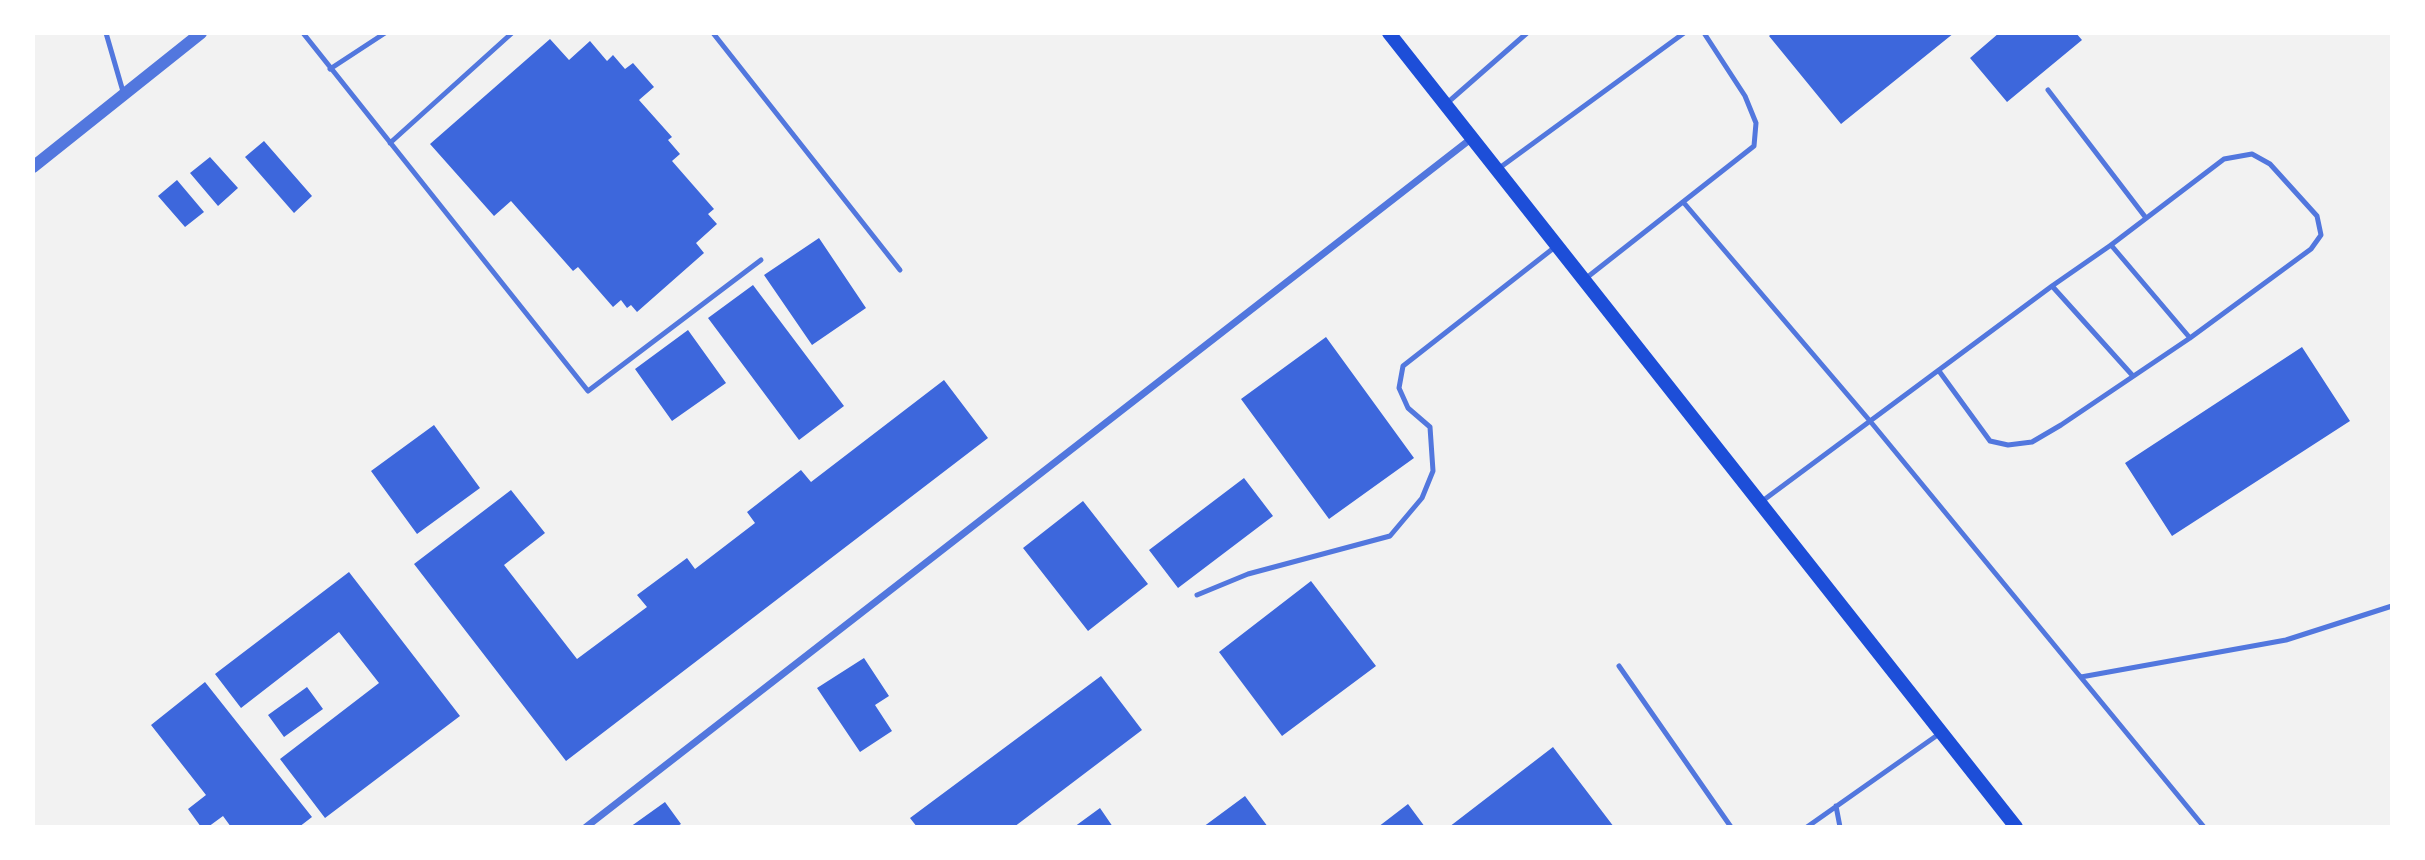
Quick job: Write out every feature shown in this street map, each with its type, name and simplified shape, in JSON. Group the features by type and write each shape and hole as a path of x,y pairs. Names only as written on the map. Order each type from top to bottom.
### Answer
{"main road":[{"path":"1389,33 2016,827"}],"street":[{"path":"33,167 201,33"},
{"path":"586,827 1473,137"}],"lane":[{"path":"106,33 124,94"},
{"path":"303,33 588,391 761,260"},
{"path":"330,69 385,33"},
{"path":"390,143 512,33"},
{"path":"712,33 900,270"},
{"path":"1446,104 1527,33"},
{"path":"1498,169 1684,33"},
{"path":"1585,279 1754,146 1756,123 1745,96 1704,33"},
{"path":"2048,90 2146,218"},
{"path":"1761,503 1870,421 2052,286 2111,245 2224,159 2252,154 2270,163 2317,216 2321,235 2311,249 2190,338 2032,442 2008,445 1990,441 1939,370"},
{"path":"1684,203 1870,421 2204,827"},
{"path":"1197,595 1248,574 1390,537 1423,498 1433,471 1430,427 1408,408 1399,388 1403,366 1557,245"},
{"path":"2111,245 2190,338"},
{"path":"2052,286 2133,376"},
{"path":"2081,677 2286,640 2392,606"},
{"path":"1619,666 1731,827"},
{"path":"1807,827 1941,732"},
{"path":"1836,806 1840,827"}],"building":[{"path":"1772,33 1954,33 1841,124 1769,36"},
{"path":"1999,33 2076,33 2082,40 2007,102 1970,58"},
{"path":"550,39 569,60 590,41 607,61 613,55 625,69 633,63 654,87 639,100 672,137 668,140 680,154 672,161 714,209 708,214 717,224 696,243 704,253 637,312 631,305 627,308 621,300 613,307 578,267 573,271 511,201 494,216 430,144"},
{"path":"264,141 312,196 294,213 245,157"},
{"path":"210,157 238,188 218,206 190,173"},
{"path":"177,180 204,212 185,227 158,196"},
{"path":"819,238 866,308 812,345 764,275"},
{"path":"753,285 844,406 799,440 708,318"},
{"path":"688,330 726,383 672,421 635,369"},
{"path":"1326,337 1414,458 1329,519 1241,399"},
{"path":"2302,347 2350,421 2172,536 2125,463"},
{"path":"944,380 988,438 566,761 414,564 511,490 545,533 504,565 577,659 647,607 637,595 687,558 695,569 755,523 747,512 801,470 811,482"},
{"path":"434,425 480,488 417,534 371,471"},
{"path":"1244,478 1273,516 1178,588 1149,550"},
{"path":"1083,501 1148,584 1088,631 1023,548"},
{"path":"349,572 460,716 325,818 280,759 379,683 339,632 241,708 215,674"},
{"path":"1311,581 1376,666 1282,736 1219,652"},
{"path":"864,658 889,696 875,705 892,731 860,752 817,688"},
{"path":"1101,676 1142,730 1014,827 917,827 910,818"},
{"path":"205,682 312,817 299,827 231,827 223,816 208,827 201,827 188,809 206,795 151,725"},
{"path":"307,687 323,709 284,737 268,715"},
{"path":"1553,747 1614,827 1449,827"},
{"path":"1245,796 1268,827 1203,827"},
{"path":"665,802 681,824 676,827 630,827"},
{"path":"1408,804 1425,827 1378,827"},
{"path":"1100,808 1113,827 1074,827"}]}
